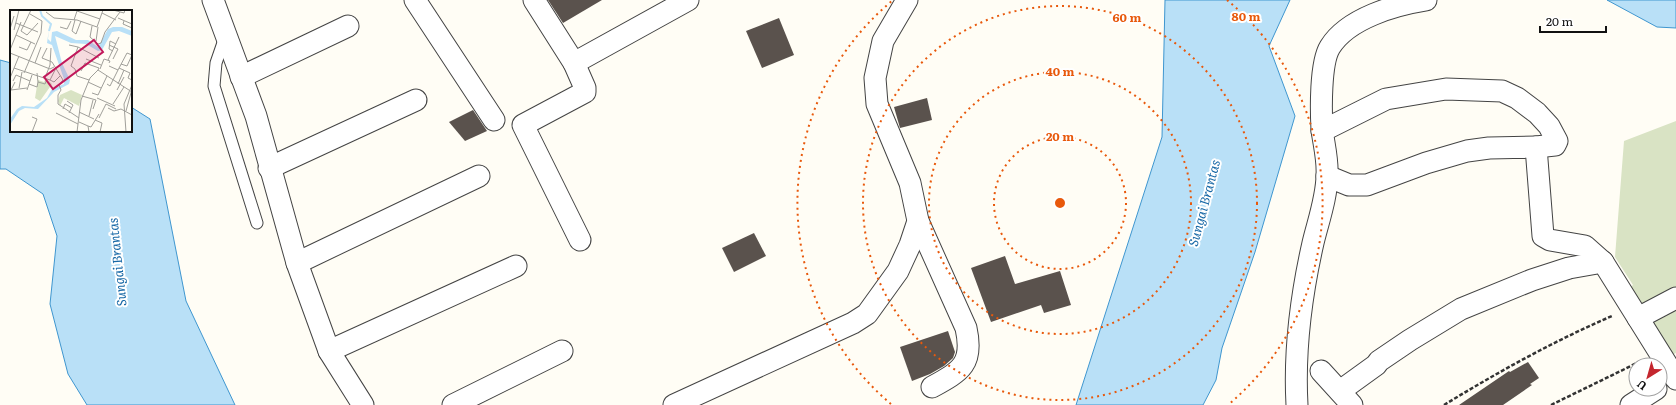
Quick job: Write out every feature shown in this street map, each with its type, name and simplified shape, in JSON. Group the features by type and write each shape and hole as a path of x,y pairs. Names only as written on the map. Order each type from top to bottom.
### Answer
{"street":[{"path":"213,0 256,116 269,168 297,263 329,351 363,405"},
{"path":"415,0 494,120"},
{"path":"534,0 574,63 585,92 523,125 580,240"},
{"path":"574,63 688,0"},
{"path":"907,0 883,41 875,78 877,104 910,183 918,221 966,328 970,343 968,355 958,372 932,387"},
{"path":"1297,405 1297,345 1300,310 1328,176 1322,131 1323,74 1326,57 1330,47 1348,28 1372,16 1402,4 1426,0"},
{"path":"241,77 348,26"},
{"path":"1322,131 1386,99 1446,89 1502,90 1517,98 1537,113 1554,134 1557,141 1555,145 1488,148 1468,151 1426,162 1367,185 1349,185 1328,176"},
{"path":"269,168 416,100"},
{"path":"1536,147 1543,236 1550,240 1585,246 1603,262 1660,352 1670,381"},
{"path":"297,263 479,176"},
{"path":"674,405 854,323 867,314 898,271 910,245 918,221"},
{"path":"1321,371 1346,398 1392,352 1461,309 1532,280 1569,268 1603,262"},
{"path":"329,351 516,266"},
{"path":"1634,313 1676,298"},
{"path":"453,405 562,351"},
{"path":"1630,405 1643,397"}],"lane":[{"path":"226,35 216,63 214,86 257,223"}],"path":[{"path":"1444,405 1497,373 1592,325 1634,313"},
{"path":"1551,405 1591,384 1660,352"}],"green space":[{"path":"1676,121 1676,353 1672,355 1625,291 1633,285 1615,257 1624,141"}],"water":[{"name":"Sungai Brantas","path":"1165,0 1290,0 1269,46 1295,116 1255,252 1222,348 1216,380 1203,405 1076,405 1162,137"},
{"path":"1607,0 1676,0 1676,28 1657,27"},
{"name":"Sungai Brantas","path":"0,60 10,63 10,132 132,132 132,108 150,119 186,301 235,405 87,405 68,374 50,304 57,236 43,194 6,169 0,169"}],"building":[{"path":"548,0 602,0 563,23"},
{"path":"779,18 794,55 762,68 746,31"},
{"path":"927,98 932,120 900,128 894,107"},
{"path":"473,110 487,131 465,141 449,122"},
{"path":"754,233 766,256 734,272 722,248"},
{"path":"1005,256 1015,284 1060,271 1071,305 1044,313 1041,305 991,322 971,268"},
{"path":"948,331 955,352 953,358 944,366 930,374 912,381 900,347"},
{"path":"1528,362 1539,378 1530,384 1532,385 1503,405 1459,405 1509,371 1510,372"}]}
